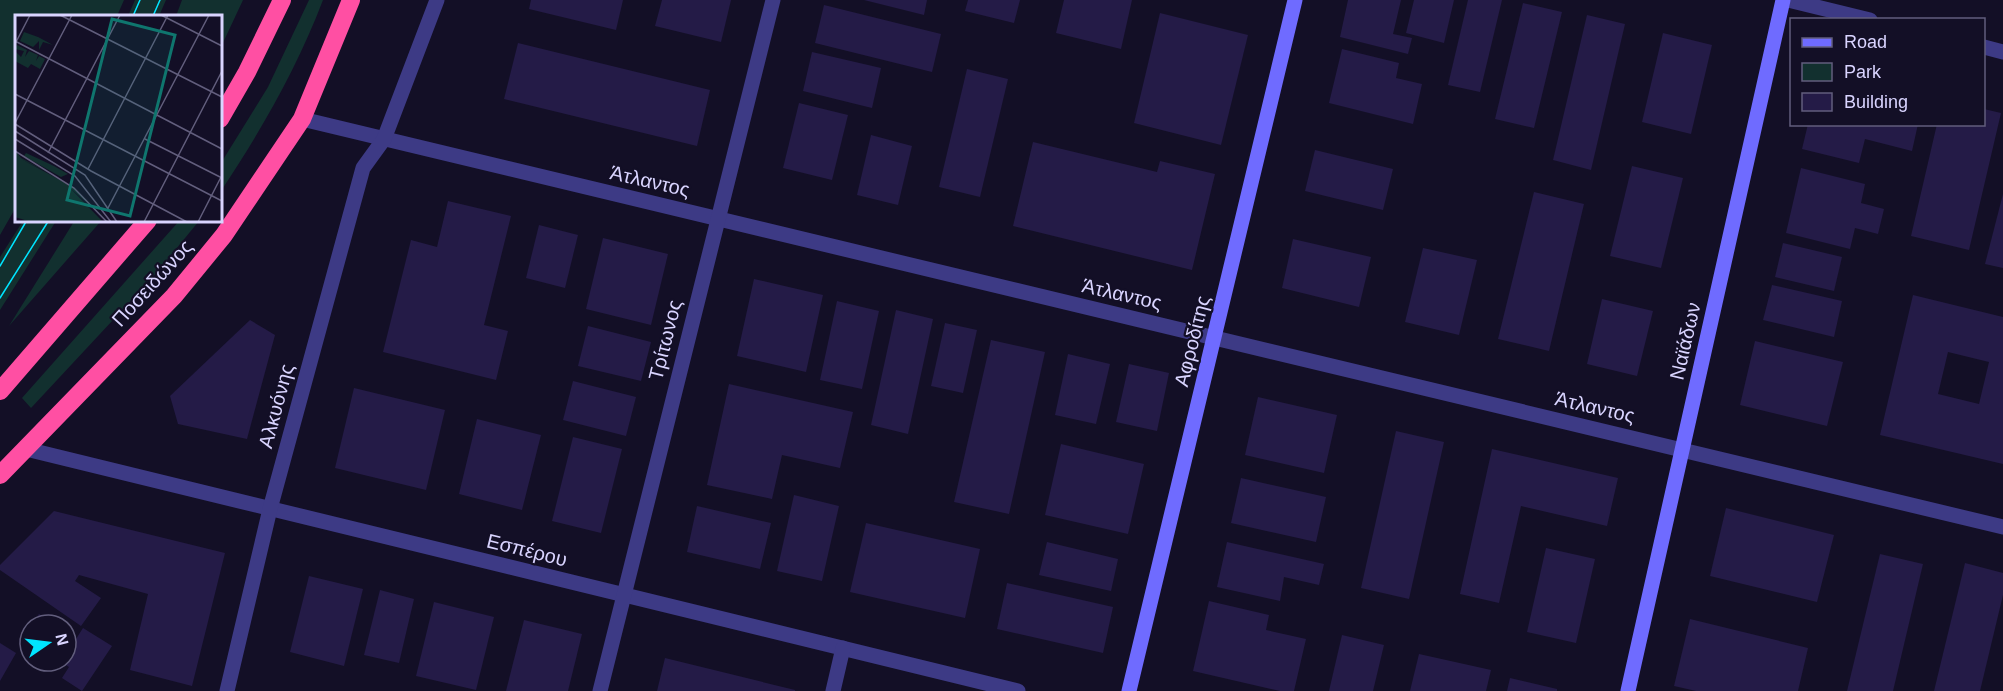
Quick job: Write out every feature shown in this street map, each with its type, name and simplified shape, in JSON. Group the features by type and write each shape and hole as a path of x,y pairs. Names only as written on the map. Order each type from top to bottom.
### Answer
{"highway":[{"path":"222,116 247,72 282,0"},
{"name":"Ποσειδώνος","path":"0,475 174,296 224,236 302,119 351,0"},
{"path":"0,391 146,222"}],"street":[{"path":"384,139 437,0"},
{"name":"Τρίτωνος","path":"600,691 622,595 773,0"},
{"name":"Αφροδίτης","path":"1130,691 1295,0"},
{"name":"Ναϊάδων","path":"1628,691 1784,0"},
{"path":"1788,0 1862,18"},
{"path":"1985,48 2003,52"},
{"name":"Άτλαντος","path":"302,119 2003,527"},
{"name":"Αλκυόνης","path":"227,691 270,509 363,168 384,139"},
{"name":"Εσπέρου","path":"26,449 1018,691"},
{"path":"833,691 843,648"}],"green space":[{"path":"0,0 124,0 117,15 15,15 15,209 0,235"},
{"path":"135,0 166,0 159,15 128,15"},
{"path":"182,0 243,0 222,45 222,15 176,15"},
{"path":"309,0 323,0 290,74 264,122 222,189 222,161 268,87"},
{"path":"22,222 55,222 0,310 0,257"},
{"path":"74,222 100,222 9,326"},
{"path":"178,222 198,222 153,277 31,408 22,398"}],"building":[{"path":"531,0 623,0 616,30 529,9"},
{"path":"662,0 731,0 721,42 655,26"},
{"path":"864,0 927,0 924,15"},
{"path":"968,0 1020,0 1014,23 965,11"},
{"path":"1064,0 1132,0 1121,49 1056,33"},
{"path":"1348,0 1401,0 1393,34 1412,38 1408,54 1340,37"},
{"path":"1414,0 1454,0 1444,43 1406,33"},
{"path":"1468,0 1502,0 1480,92 1448,85"},
{"path":"1523,3 1562,12 1534,128 1495,119"},
{"path":"824,5 941,34 932,72 815,43"},
{"path":"1160,13 1248,35 1221,145 1134,123"},
{"path":"1587,15 1625,24 1591,170 1553,160"},
{"path":"1663,33 1712,45 1691,134 1642,122"},
{"path":"518,43 710,90 697,146 504,99"},
{"path":"1342,49 1399,63 1396,78 1422,84 1413,124 1329,103"},
{"path":"812,52 881,68 872,108 803,91"},
{"path":"967,69 1008,79 980,197 939,187"},
{"path":"799,103 848,115 832,180 783,168"},
{"path":"1985,109 2001,113 1969,250 1911,236 1937,126 1985,126"},
{"path":"1808,126 1918,126 1912,151 1865,139 1859,163 1802,149"},
{"path":"871,135 912,146 898,205 857,195"},
{"path":"1033,142 1157,172 1160,161 1215,174 1192,270 1013,226"},
{"path":"1315,150 1393,169 1383,210 1305,191"},
{"path":"1632,166 1683,178 1661,268 1610,256"},
{"path":"1801,168 1865,184 1861,203 1884,209 1878,234 1855,228 1850,249 1786,233"},
{"path":"1534,192 1584,204 1549,351 1498,339"},
{"path":"2003,194 2003,268 1985,264"},
{"path":"448,201 511,216 484,325 508,331 496,380 383,352 411,240 437,247"},
{"path":"539,225 578,235 565,288 526,278"},
{"path":"603,238 668,254 651,325 586,309"},
{"path":"1293,239 1371,257 1359,307 1282,288"},
{"path":"1783,243 1842,257 1834,291 1775,277"},
{"path":"1423,248 1477,260 1459,335 1405,322"},
{"path":"754,279 823,295 806,372 737,356"},
{"path":"1772,285 1842,301 1834,337 1763,320"},
{"path":"1913,295 2003,317 2003,464 1880,435","holes":["1948,352 1989,362 1979,404 1938,394"]},
{"path":"1602,299 1653,311 1637,376 1587,364"},
{"path":"837,301 879,311 862,389 820,380"},
{"path":"896,310 933,319 908,434 871,425"},
{"path":"250,320 275,335 247,439 178,424 170,396"},
{"path":"945,323 977,330 963,393 931,386"},
{"path":"588,326 651,342 641,381 578,366"},
{"path":"991,340 1045,352 1009,514 954,502"},
{"path":"1755,341 1843,362 1827,426 1740,405"},
{"path":"1068,354 1110,364 1096,424 1055,415"},
{"path":"1129,364 1169,373 1157,431 1116,422"},
{"path":"573,381 636,397 626,436 563,420"},
{"path":"729,384 853,412 840,468 782,455 772,499 707,485"},
{"path":"354,388 445,410 426,490 335,468"},
{"path":"1258,397 1337,415 1324,473 1245,455"},
{"path":"477,419 541,435 522,510 459,494"},
{"path":"1396,431 1444,442 1409,599 1361,588"},
{"path":"573,437 622,449 601,533 552,521"},
{"path":"1061,444 1144,464 1128,534 1045,515"},
{"path":"1492,449 1618,478 1607,526 1521,506 1499,603 1460,594"},
{"path":"1241,478 1326,497 1316,542 1231,523"},
{"path":"794,495 839,506 822,581 777,571"},
{"path":"697,506 771,523 760,569 687,552"},
{"path":"1726,508 1834,535 1817,602 1710,576"},
{"path":"54,511 225,553 192,686 130,670 148,594 79,575 75,581 101,598 81,626 78,624 78,613 62,613 0,570 0,565"},
{"path":"866,523 980,549 965,618 850,592"},
{"path":"1047,542 1118,559 1111,591 1039,575"},
{"path":"1227,542 1324,564 1319,585 1284,577 1280,601 1217,587"},
{"path":"1546,548 1595,559 1576,643 1527,632"},
{"path":"1880,554 1923,564 1893,691 1847,691"},
{"path":"1965,563 2003,573 2003,595 1980,691 1934,691"},
{"path":"309,576 363,589 344,666 290,652"},
{"path":"1007,583 1113,607 1103,653 997,629"},
{"path":"380,590 414,599 399,663 364,655"},
{"path":"1209,601 1269,615 1266,630 1306,639 1294,691 1280,691 1193,671"},
{"path":"434,602 494,617 476,690 416,676"},
{"path":"1690,619 1808,648 1798,691 1696,691 1674,686"},
{"path":"524,620 582,634 568,691 506,691"},
{"path":"83,628 112,646 82,691 62,678 65,673 78,673 78,636"},
{"path":"1342,635 1384,645 1373,691 1329,691"},
{"path":"0,643 16,653 0,681"},
{"path":"1419,654 1491,670 1486,691 1410,691"},
{"path":"665,658 795,690 795,691 657,691"},
{"path":"1510,678 1557,689 1557,691 1507,691"}],"tram line":[{"path":"133,15 140,0"},
{"path":"153,15 160,0"},
{"path":"0,266 26,222"},
{"path":"0,298 48,222"}]}
